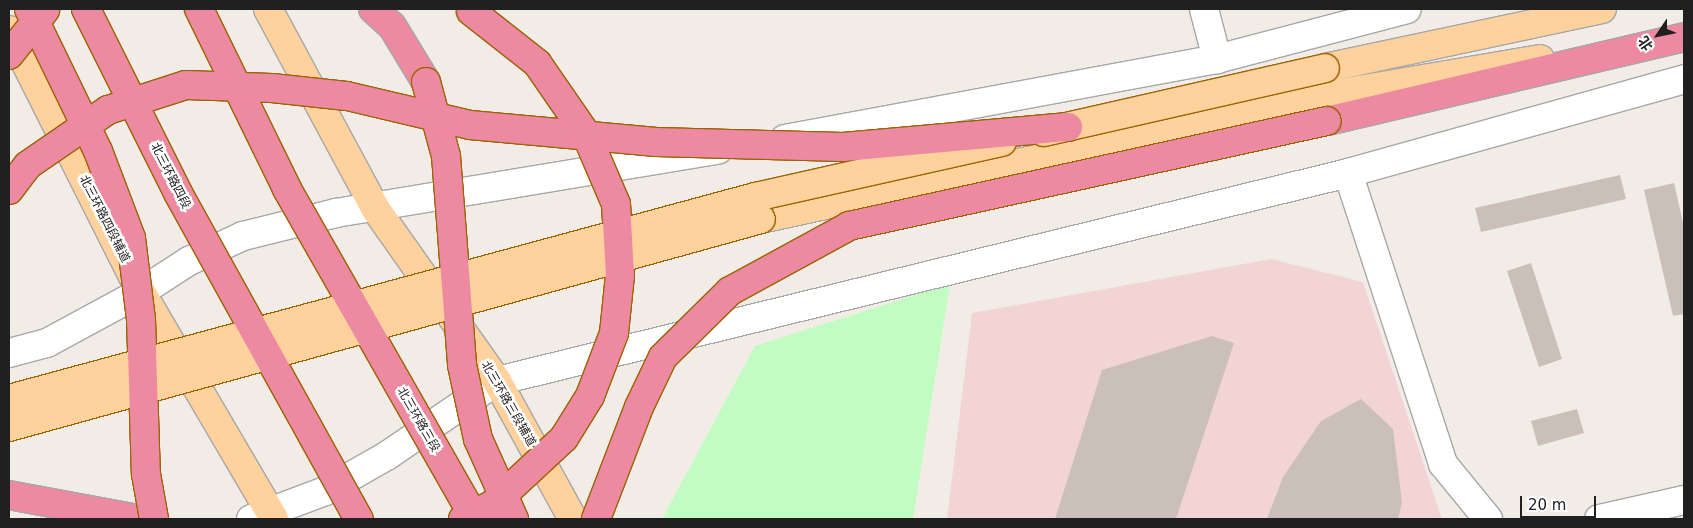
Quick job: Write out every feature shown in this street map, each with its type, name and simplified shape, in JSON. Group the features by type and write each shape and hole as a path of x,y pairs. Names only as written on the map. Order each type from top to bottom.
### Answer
{"highway":[{"path":"29,9 98,151 131,238 141,319 146,474 154,519"},
{"path":"9,55 46,9"},
{"name":"北三环路四段","path":"86,9 178,193 359,519"},
{"name":"北三环路三段","path":"199,9 287,189 475,519"},
{"path":"373,9 392,26 426,82 446,156 462,365 478,439 514,519"},
{"path":"463,519 492,505 564,438 590,396 614,333 620,275 616,204 586,134 537,63 468,9"},
{"path":"596,519 663,357 730,291 840,230 1327,121 1684,36"},
{"path":"9,190 28,164 108,110 186,85 272,88 347,96 470,125 656,142 843,147 1068,127"},
{"path":"9,495 138,519"}],"main road":[{"path":"268,9 375,208"},
{"path":"9,399 755,197 1325,68 1602,9"},
{"name":"北三环路四段辅道","path":"9,30 141,292 206,403 265,517"},
{"path":"9,427 761,219 1341,93 1684,36"},
{"name":"北三环路三段辅道","path":"375,208 497,381 572,519"}],"street":[{"path":"1204,9 1216,59"},
{"path":"9,353 46,343 141,292 189,261 243,236 336,213 915,117 1216,59 1407,9"},
{"path":"265,517 325,491 388,455 497,381 1348,173 1684,79"},
{"path":"1348,173 1443,464 1488,519"},
{"path":"1599,519 1684,500"}],"shaded area":[{"path":"1271,259 1363,282 1442,519 947,519 972,313"}],"green space":[{"path":"950,284 913,519 662,519 755,346"}],"building":[{"path":"1620,175 1626,199 1481,232 1475,208"},
{"path":"1674,183 1684,227 1684,314 1673,316 1644,190"},
{"path":"1531,263 1562,359 1539,367 1507,271"},
{"path":"1212,336 1234,343 1176,519 1055,519 1102,370"},
{"path":"1361,399 1393,429 1402,503 1398,519 1267,519 1283,477 1321,421"},
{"path":"1577,409 1584,433 1538,446 1531,421"}]}
